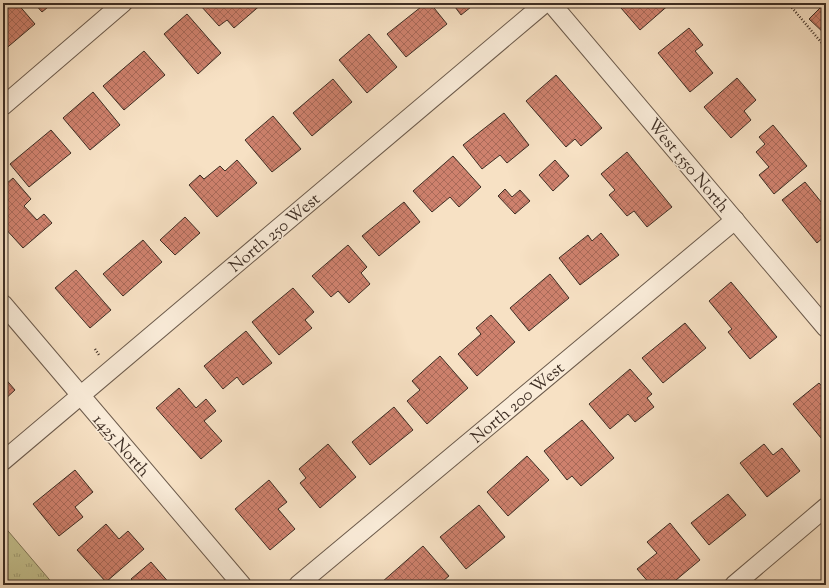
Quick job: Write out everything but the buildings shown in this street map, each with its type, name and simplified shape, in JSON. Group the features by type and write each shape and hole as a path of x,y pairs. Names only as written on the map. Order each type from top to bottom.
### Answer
{"street":[{"path":"3,106 124,3"},
{"name":"North 250 West","path":"3,461 545,3"},
{"name":"West 1550 North","path":"551,3 826,328"},
{"name":"North 200 West","path":"298,585 736,220"},
{"name":"1425 North","path":"3,304 242,585"},
{"path":"734,585 826,507"}],"path":[{"path":"788,3 826,48"},
{"path":"95,349 99,355"}],"green space":[{"path":"3,525 54,585 3,585"}]}
